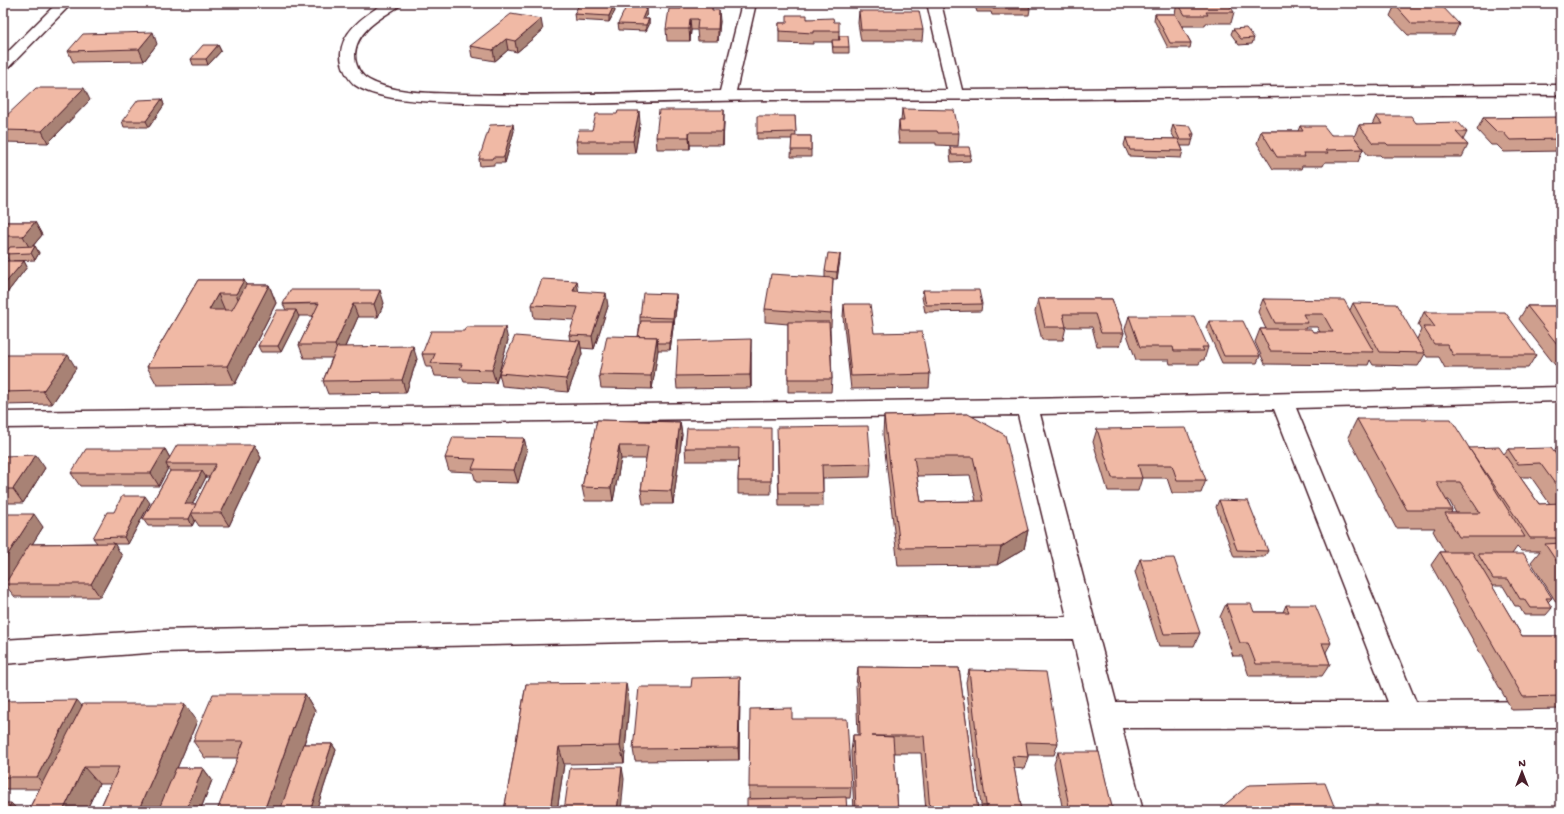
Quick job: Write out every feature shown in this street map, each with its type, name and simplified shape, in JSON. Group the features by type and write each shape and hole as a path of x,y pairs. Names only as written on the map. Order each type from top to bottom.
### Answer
{"street":[{"path":"3,65 65,3"},
{"path":"395,3 376,14 361,26 352,38 348,49 348,62 355,77 369,86 390,92 439,97 507,100 727,96 1268,92 1438,88 1561,90"},
{"path":"727,96 749,3"},
{"path":"934,3 956,95"},
{"path":"3,420 1028,407 1561,394"},
{"path":"1282,400 1407,714"},
{"path":"1028,407 1056,526 1106,714 1128,811"},
{"path":"3,652 176,641 728,629 1082,628"},
{"path":"1106,714 1561,714"}],"building":[{"path":"580,3 614,5 609,16 574,14"},
{"path":"977,3 1028,3 1030,9 993,9 992,6 978,6"},
{"path":"1178,3 1228,3 1234,12 1206,12 1208,15 1185,15"},
{"path":"682,5 712,5 712,10 719,10 718,29 697,29 698,19 690,19 689,29 666,29 669,9 681,9"},
{"path":"1395,5 1441,5 1459,24 1412,24"},
{"path":"626,7 647,7 642,19 649,19 646,25 618,24"},
{"path":"859,11 919,11 923,30 861,30"},
{"path":"511,14 541,19 515,41 506,39 493,50 470,46"},
{"path":"1155,14 1175,14 1191,43 1170,43"},
{"path":"787,15 807,15 807,19 833,18 834,22 839,22 839,31 813,31 813,33 779,31 779,23 787,23"},
{"path":"1246,28 1254,38 1241,39 1233,29"},
{"path":"153,32 139,49 68,51 83,34"},
{"path":"839,36 848,36 849,47 833,47 832,40 840,40"},
{"path":"203,45 218,45 206,59 191,59"},
{"path":"36,88 84,88 42,131 3,130 3,119"},
{"path":"162,99 146,121 122,121 138,100"},
{"path":"902,109 954,110 959,133 938,133 937,131 900,131 899,121 904,121"},
{"path":"659,110 724,110 723,132 689,132 689,137 656,137"},
{"path":"618,111 639,111 633,141 576,141 579,130 592,130 596,114 617,114"},
{"path":"757,116 795,116 796,132 757,133"},
{"path":"1376,116 1411,116 1416,123 1458,122 1467,132 1456,132 1468,145 1388,145 1386,143 1373,143 1359,125 1382,124"},
{"path":"1560,117 1561,139 1510,140 1503,132 1497,132 1483,118"},
{"path":"513,124 504,157 479,159 490,125"},
{"path":"1173,125 1190,126 1194,134 1191,134 1193,140 1180,140"},
{"path":"1300,126 1324,126 1331,135 1353,135 1363,149 1326,150 1328,153 1303,153 1305,157 1277,157 1261,131 1303,131"},
{"path":"792,136 811,136 811,150 791,150"},
{"path":"1126,138 1178,139 1183,151 1130,150"},
{"path":"950,147 969,147 971,155 952,155"},
{"path":"3,222 35,222 23,236 3,236"},
{"path":"35,246 31,253 5,254 10,247"},
{"path":"828,253 840,254 837,272 825,271"},
{"path":"3,261 24,261 3,286"},
{"path":"771,274 833,278 831,314 765,309"},
{"path":"542,279 577,281 573,291 606,293 592,336 569,335 578,307 532,305"},
{"path":"198,280 244,280 236,294 218,294 209,310 232,310 246,285 269,285 227,366 147,367"},
{"path":"290,290 380,290 374,304 353,304 335,345 299,345 319,303 283,304"},
{"path":"923,290 979,290 982,304 926,305"},
{"path":"643,293 676,294 673,318 640,317"},
{"path":"1038,299 1112,299 1124,333 1101,333 1095,314 1063,314 1066,327 1045,327"},
{"path":"1263,299 1344,300 1374,352 1270,351 1260,329 1311,329 1313,332 1333,332 1323,314 1303,314 1308,323 1275,323"},
{"path":"1353,303 1396,304 1425,353 1380,352"},
{"path":"844,304 870,304 874,333 922,332 930,374 851,376"},
{"path":"1527,306 1561,306 1561,349"},
{"path":"277,310 296,310 278,346 258,346"},
{"path":"1424,312 1505,312 1536,355 1453,355 1447,344 1434,344 1423,327 1435,327"},
{"path":"1129,316 1194,316 1208,347 1202,347 1204,351 1174,351 1173,347 1140,347"},
{"path":"641,321 673,321 670,343 658,343 657,337 638,337"},
{"path":"1209,321 1243,321 1260,356 1224,356"},
{"path":"788,322 829,322 832,379 788,379"},
{"path":"466,327 505,327 492,370 460,369 462,364 431,363 435,354 422,354 431,331 464,331"},
{"path":"515,336 580,341 566,379 499,373"},
{"path":"607,336 657,337 651,376 599,375"},
{"path":"751,339 750,375 676,376 678,341"},
{"path":"413,346 402,380 323,381 337,347"},
{"path":"3,355 68,355 43,391 3,392"},
{"path":"968,414 1005,435 1028,530 1001,547 900,548 884,416","holes":["914,457 973,457 983,501 921,502"]},
{"path":"1357,419 1451,419 1525,537 1459,537 1445,513 1480,513 1460,482 1436,482 1452,510 1407,510"},
{"path":"597,420 680,422 671,491 641,490 648,446 619,446 611,488 582,487"},
{"path":"868,426 871,464 822,465 823,493 779,493 777,427"},
{"path":"687,428 771,428 771,481 738,481 739,448 685,448"},
{"path":"1186,428 1206,480 1177,480 1172,465 1138,465 1142,478 1112,478 1097,429"},
{"path":"453,437 524,438 514,470 472,469 476,459 445,458"},
{"path":"177,445 254,445 221,513 191,513 216,464 166,464"},
{"path":"1499,447 1539,504 1561,503 1561,538 1530,538 1469,448"},
{"path":"1551,448 1561,461 1561,492 1540,463 1518,464 1508,449"},
{"path":"86,449 165,449 151,473 71,473"},
{"path":"36,455 13,489 3,489 3,456"},
{"path":"170,471 202,471 185,504 196,504 189,519 143,519"},
{"path":"122,496 145,496 124,537 93,538 107,512 114,512"},
{"path":"1219,500 1248,501 1268,551 1237,550"},
{"path":"3,514 34,514 3,562"},
{"path":"114,543 91,584 5,584 30,544"},
{"path":"1561,543 1561,568 1545,544"},
{"path":"1440,552 1472,552 1522,636 1561,636 1561,696 1523,697"},
{"path":"1478,554 1524,554 1552,598 1546,598 1552,608 1530,608 1524,599 1520,599 1508,579 1493,579"},
{"path":"1174,558 1200,633 1164,634 1140,559"},
{"path":"1226,604 1251,604 1254,612 1289,612 1286,605 1315,605 1331,643 1322,643 1330,664 1256,664 1248,643 1240,643"},
{"path":"858,667 959,668 978,811 930,811 924,736 872,736 893,737 898,811 856,811 853,735 860,735"},
{"path":"969,670 1046,672 1058,743 1026,742 1028,757 1012,756 1022,811 987,811"},
{"path":"740,677 738,748 633,749 639,687 691,687 692,678"},
{"path":"626,683 620,746 559,747 550,811 504,811 526,684"},
{"path":"213,694 305,694 264,811 217,811 244,741 193,741"},
{"path":"77,700 37,777 3,777 3,701"},
{"path":"83,704 185,704 138,811 99,811 119,767 84,767 63,811 28,811"},
{"path":"792,708 792,719 847,719 851,787 749,787 750,709"},
{"path":"303,744 332,744 310,811 280,811"},
{"path":"1058,752 1099,752 1113,811 1070,811"},
{"path":"622,767 617,811 564,811 570,768"},
{"path":"176,768 203,768 186,811 158,811"},
{"path":"1325,783 1336,811 1217,811 1249,785"},
{"path":"846,797 847,811 747,811 747,799"},
{"path":"3,803 11,803 7,811 3,811"}]}
